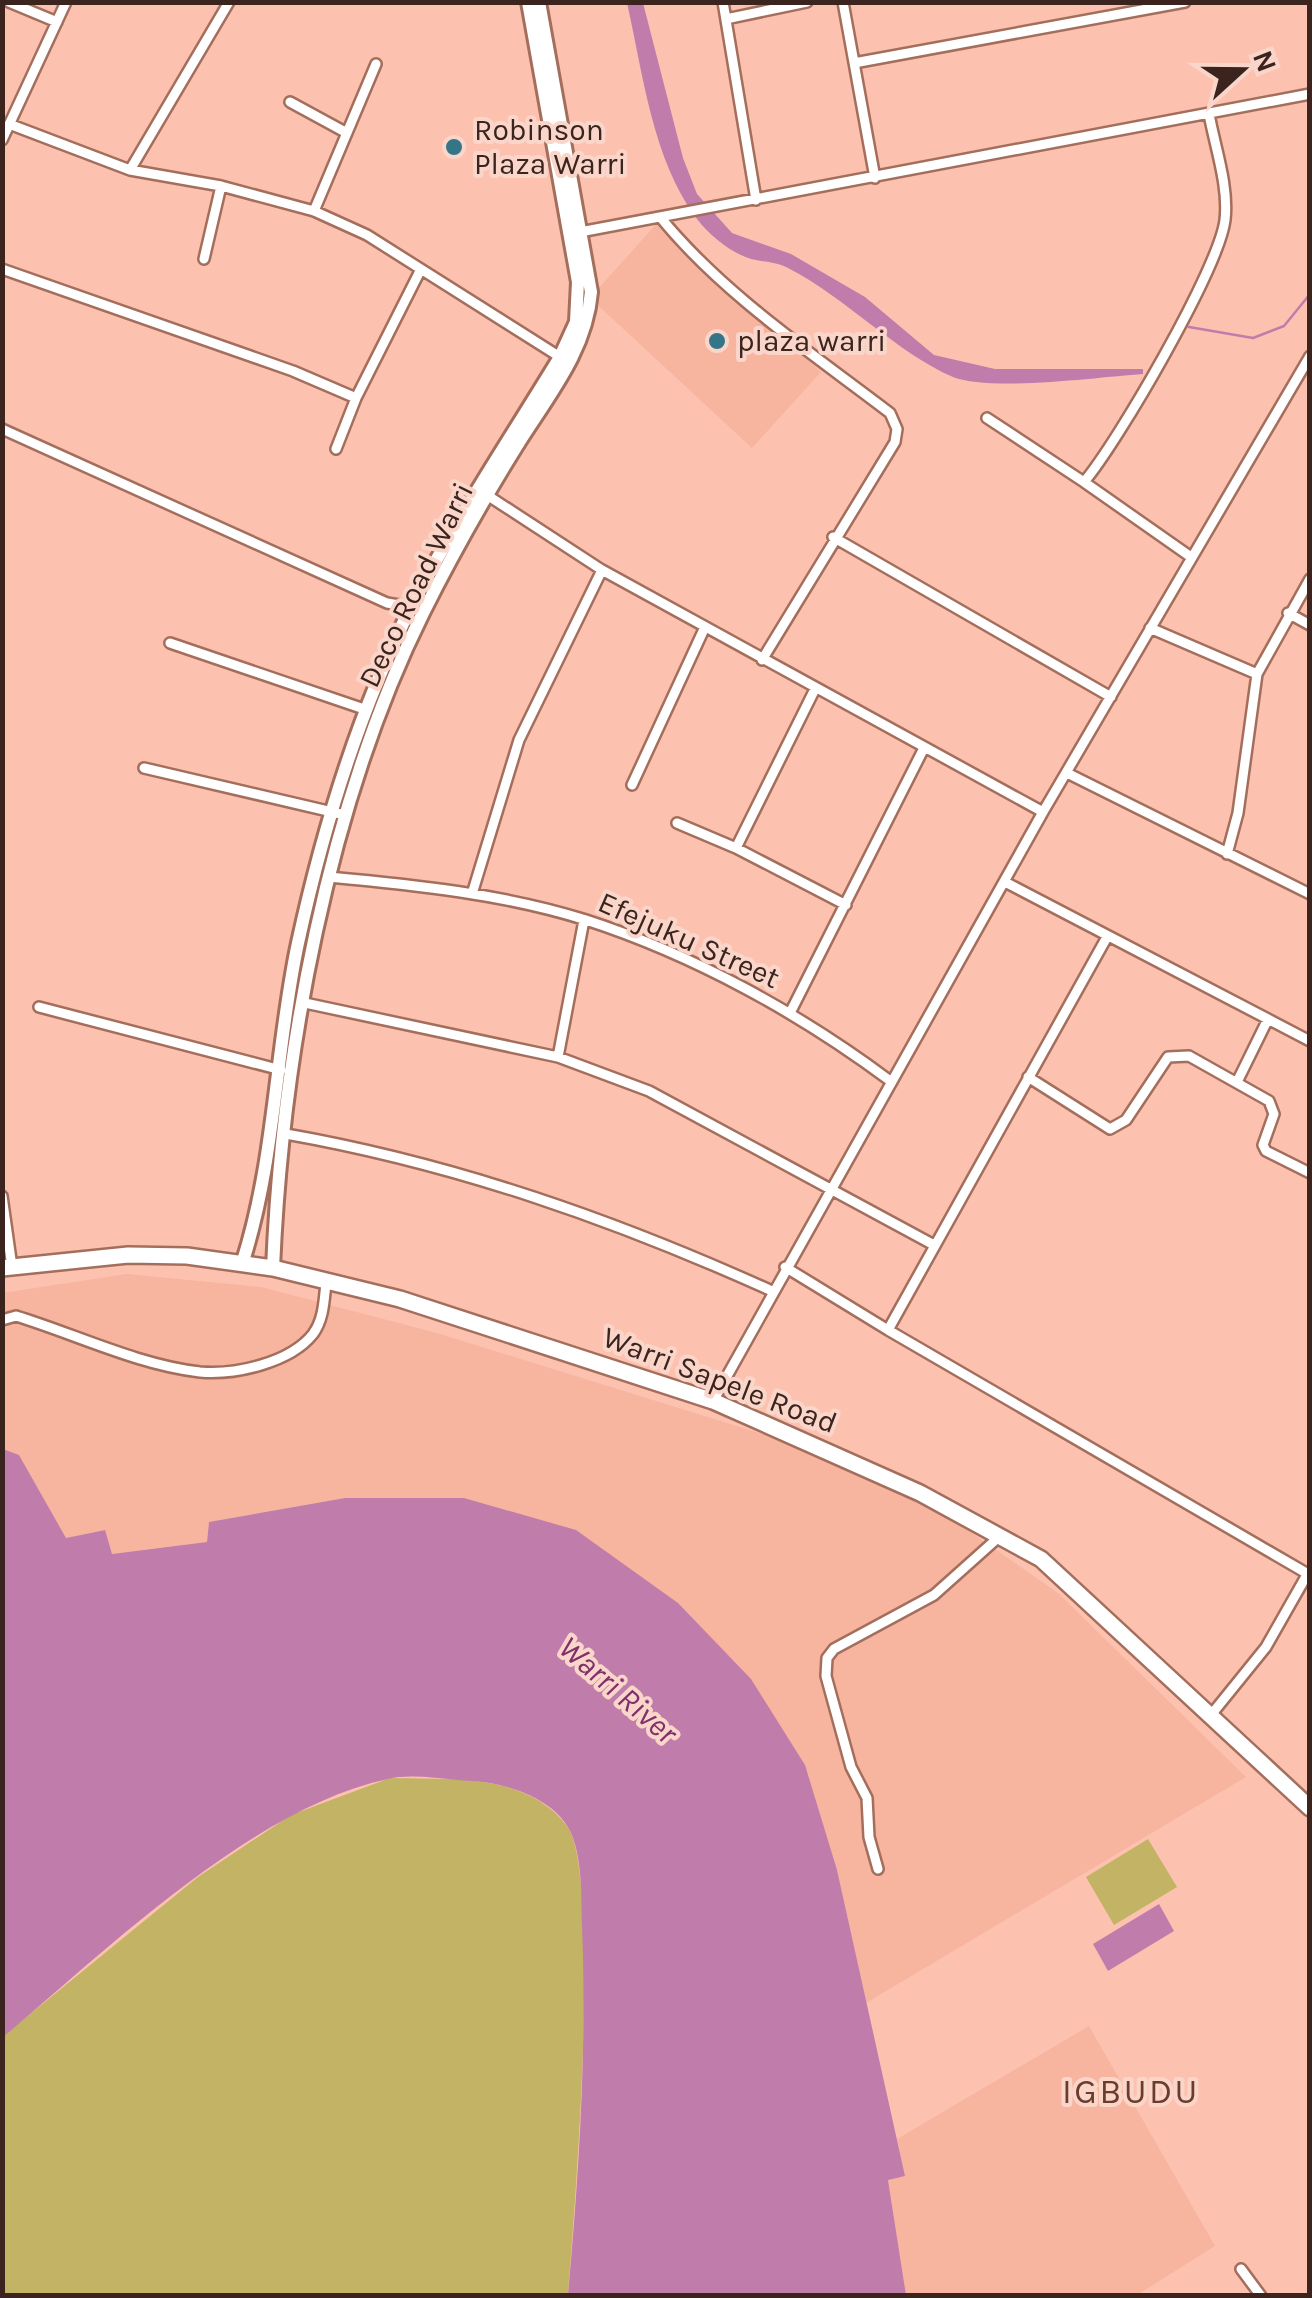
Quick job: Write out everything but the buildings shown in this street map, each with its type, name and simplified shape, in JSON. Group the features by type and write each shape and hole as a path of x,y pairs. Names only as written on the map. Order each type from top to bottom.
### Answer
{"highway":[{"name":"Warri Sapele Road","path":"7,1268 128,1255 186,1256 273,1268 400,1299 713,1401 1002,1534 1041,1559 1310,1808"}],"main road":[{"name":"Deco Road Warri","path":"242,1264 260,1205 298,943 368,710 411,608 560,357 576,322 578,282 528,2"},
{"name":"Deco Road Warri","path":"273,1268 286,1134 338,813 400,664 488,495 566,372 589,319 591,292 539,2"}],"street":[{"path":"9,2 56,22"},
{"path":"2,140 66,2"},
{"path":"130,170 229,2"},
{"path":"723,2 756,200"},
{"path":"726,19 806,2"},
{"path":"843,2 875,178"},
{"path":"854,63 1185,2"},
{"path":"314,211 376,64"},
{"path":"580,232 1310,94"},
{"path":"290,102 346,133"},
{"path":"1084,482 1152,373 1221,244 1226,214 1209,114"},
{"path":"8,124 130,170 221,186 314,211 367,234 560,357"},
{"path":"204,259 221,186"},
{"path":"661,218 680,241 732,286 894,419 894,442 762,660"},
{"path":"2,269 356,398"},
{"path":"336,450 356,398 421,269"},
{"path":"713,1401 889,1080 1310,356"},
{"path":"987,418 1191,557"},
{"path":"2,428 387,603 411,608"},
{"path":"488,495 602,570 1043,812"},
{"path":"833,537 1112,697"},
{"path":"472,894 519,740 602,570"},
{"path":"1227,854 1238,813 1257,674 1310,579"},
{"path":"1288,614 1310,625"},
{"path":"632,786 705,628"},
{"path":"1150,628 1257,674"},
{"path":"170,643 368,710"},
{"path":"736,848 815,689"},
{"path":"790,1013 924,748"},
{"path":"144,768 338,813"},
{"path":"1067,773 1310,894"},
{"path":"677,823 736,848 846,905"},
{"name":"Efejuku Street","path":"330,877 472,894 584,920 663,951 817,1026 889,1080"},
{"path":"1005,882 1310,1042"},
{"path":"558,1057 584,920"},
{"path":"888,1330 1107,937"},
{"path":"305,1003 558,1057 649,1091 934,1245"},
{"path":"39,1007 280,1070"},
{"path":"1236,1082 1267,1021"},
{"path":"1028,1077 1110,1129 1126,1120 1168,1058 1190,1056 1269,1101 1274,1114 1263,1144 1266,1150 1310,1174"},
{"path":"286,1134 455,1171 556,1202 656,1239 772,1291"},
{"path":"2,1196 7,1268"},
{"path":"785,1266 888,1330 1308,1572 1266,1647 1211,1715"},
{"path":"2,1320 16,1316 201,1372 251,1367 285,1356 312,1335 322,1316 326,1283"},
{"path":"878,1869 869,1838 867,1798 850,1767 826,1676 827,1658 866,1630 934,1595 1002,1534"},
{"path":"1242,2269 1261,2296"}],"shaded area":[{"path":"658,222 821,372 752,448 590,298"},
{"path":"127,1274 261,1287 437,1333 766,1435 949,1517 1058,1593 1246,1777 866,2003 837,1870 464,1498 345,1498 209,1522 207,1542 112,1554 104,1530 66,1538 19,1455 3,1449 2,1293"},
{"path":"390,1778 486,1782 509,1788 550,1809 567,1826 577,1857 583,1909 584,1976 580,2127 568,2295 3,2295 2,2037 198,1877 291,1815"},
{"path":"1148,1839 1177,1887 1114,1925 1086,1877"},
{"path":"1089,2026 1215,2246 1137,2295 906,2295 888,2179 905,2176 897,2139"}],"water":[{"path":"627,3 643,3 683,158 697,194 732,233 791,254 865,297 934,355 995,369 1143,369 1143,374 1018,383 953,377 912,354 809,280 784,266 743,256 721,243 697,219 669,170 651,115"},
{"name":"Warri River","path":"3,1449 19,1455 66,1538 105,1530 112,1554 207,1542 209,1522 345,1498 464,1498 576,1530 678,1603 751,1679 805,1765 837,1870 905,2176 888,2180 906,2295 568,2295 583,2065 579,1864 574,1839 562,1818 539,1800 512,1788 484,1782 398,1777 337,1795 285,1819 184,1886 3,2037"},
{"path":"1159,1904 1174,1931 1108,1971 1093,1944"}],"waterway":[{"path":"1189,327 1253,338 1284,326 1310,294"}],"place":[{"name":"Robinson Plaza Warri","path":"454,147"},
{"name":"plaza warri","path":"717,341"}],"district":[{"name":"IGBUDU","path":"1131,2091"}]}
